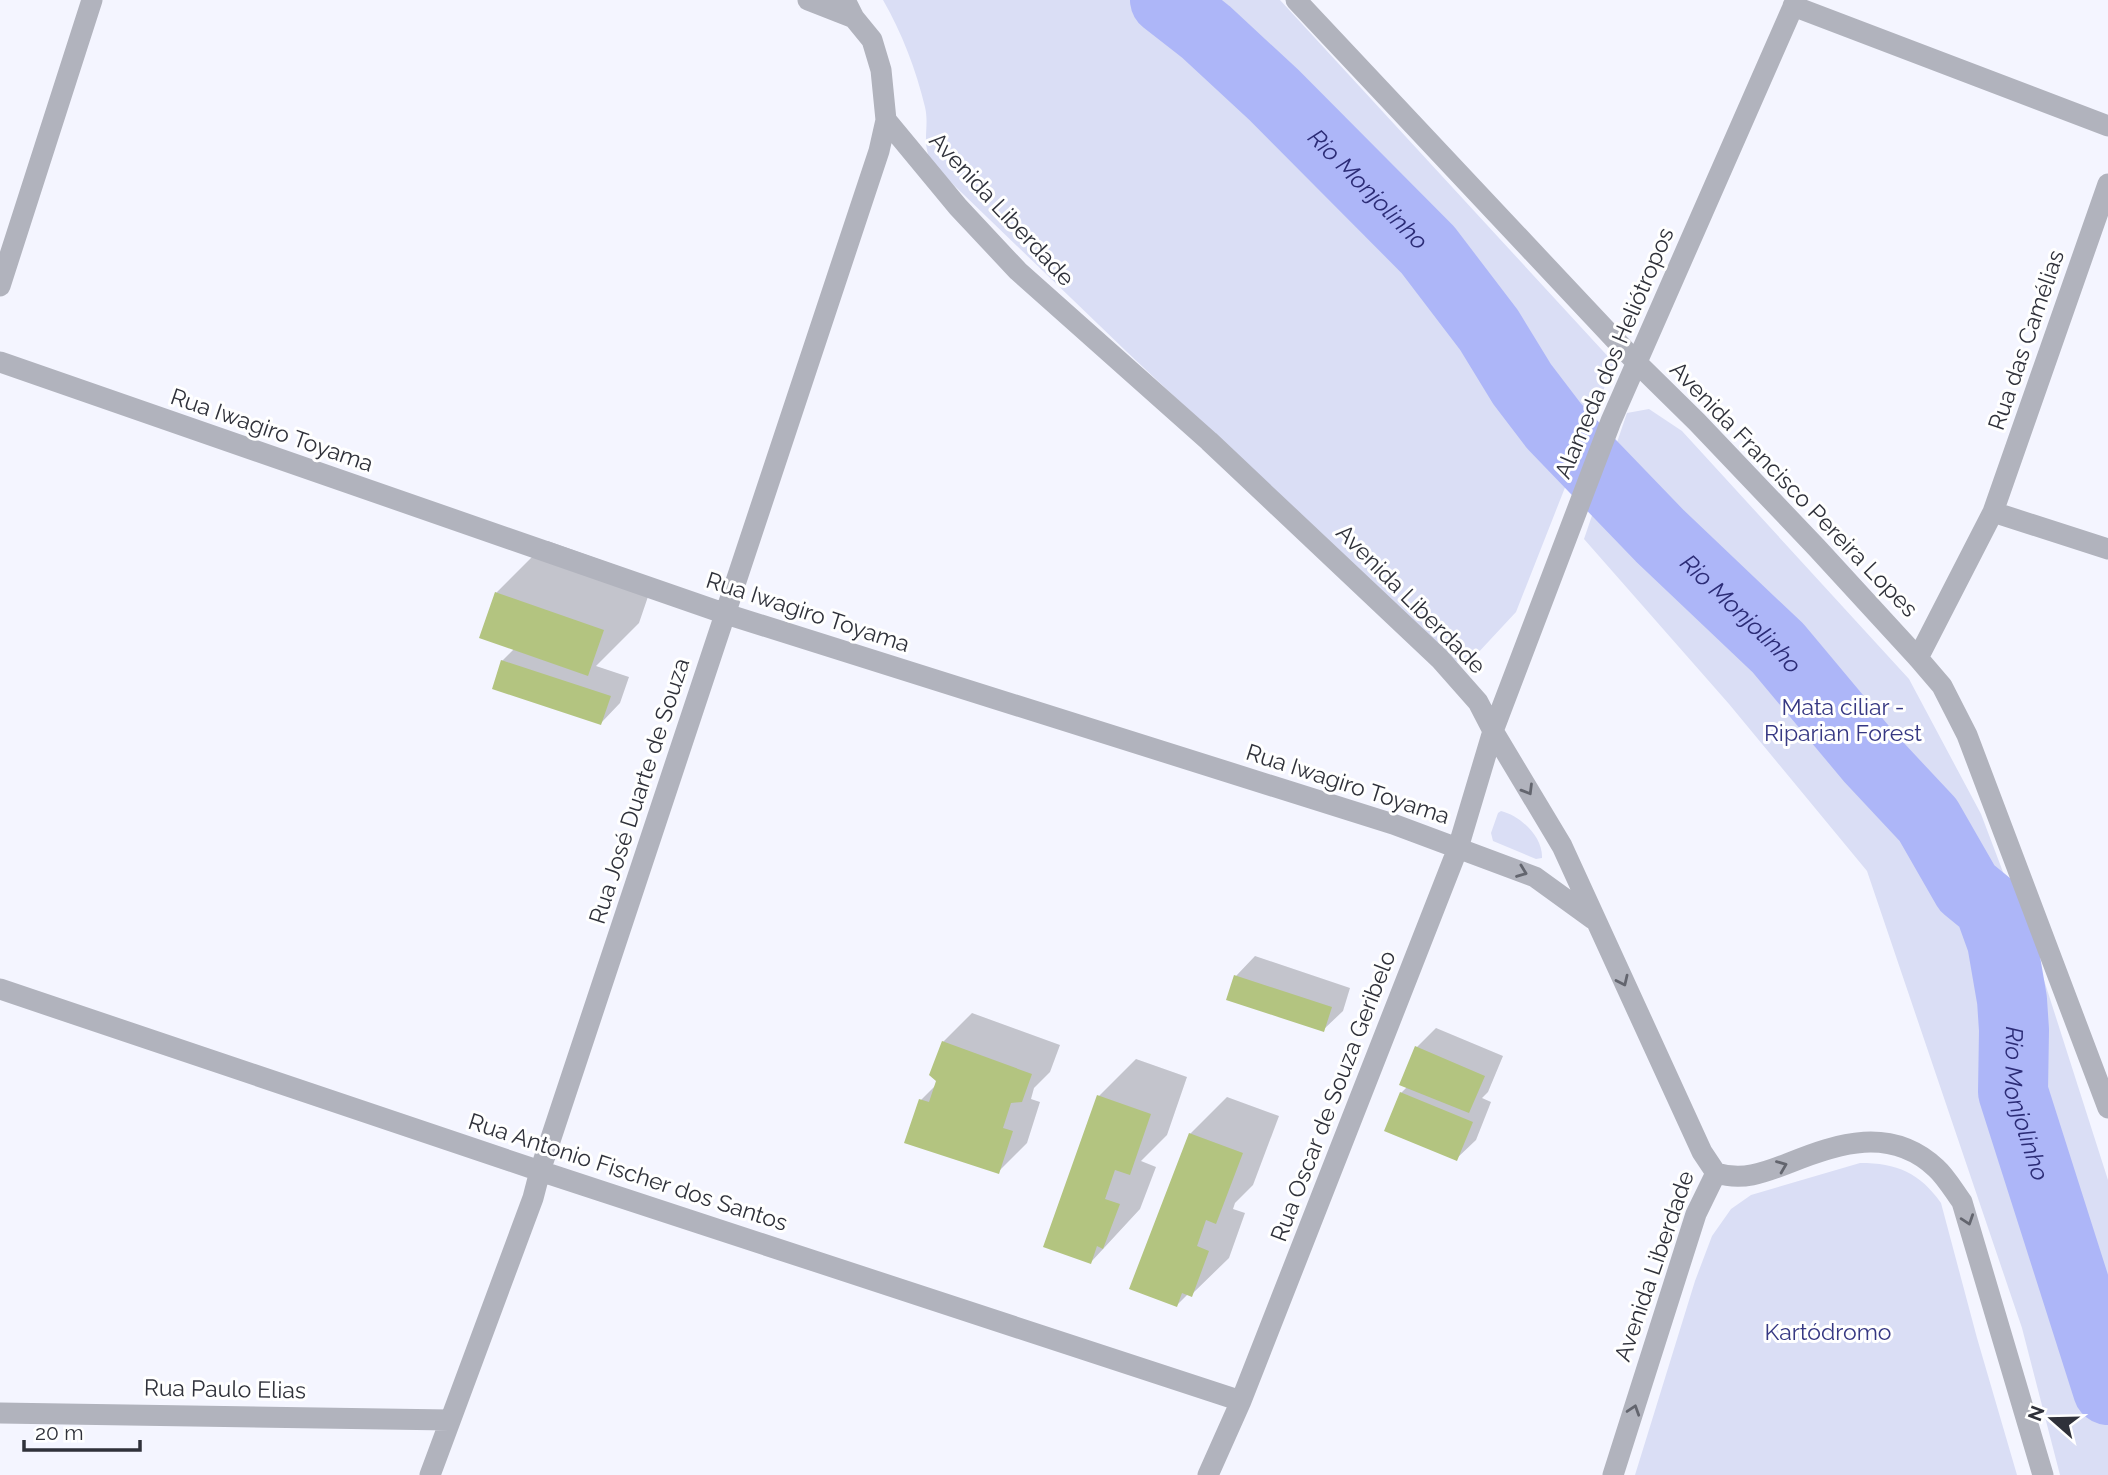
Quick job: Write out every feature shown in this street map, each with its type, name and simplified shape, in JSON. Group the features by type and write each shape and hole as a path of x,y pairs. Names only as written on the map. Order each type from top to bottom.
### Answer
{"street":[{"path":"0,285 92,0"},
{"path":"808,0 849,9 872,40 881,70 886,120"},
{"name":"Avenida Francisco Pereira Lopes","path":"1296,0 1637,363 1697,422 1942,685 1967,735 2108,1108"},
{"path":"1794,3 2108,126"},
{"name":"Alameda dos Heliótropos","path":"1493,731 1611,421 1794,3"},
{"name":"Rua José Duarte de Souza","path":"430,1475 533,1198 879,151 886,120"},
{"name":"Avenida Liberdade","path":"886,120 958,207 1018,271 1209,441 1440,659 1478,702 1562,846 1702,1152 1716,1173 1696,1213 1613,1475"},
{"name":"Rua das Camélias","path":"1918,658 1993,512 2108,184"},
{"name":"Rua Iwagiro Toyama","path":"0,362 726,614 1393,824 1535,877 1594,919"},
{"path":"1993,512 2108,549"},
{"name":"Rua Oscar de Souza Geribelo","path":"1208,1475 1241,1401 1458,848 1493,731"},
{"name":"Rua Antonio Fischer dos Santos","path":"0,989 540,1171 1241,1401"},
{"path":"1716,1173 1734,1178 1765,1172 1853,1141 1901,1145 1936,1167 1962,1202 2043,1475"},
{"name":"Rua Paulo Elias","path":"0,1412 449,1420"}],"green space":[{"path":"883,0 1280,0 1614,363 1516,612 1476,655 1457,662 1127,352 933,165 927,150 925,107 917,79"},
{"name":"Mata ciliar - Riparian Forest","path":"1649,409 1682,431 1909,679 1981,814 2044,980 2108,1180 2108,1475 2060,1475 2022,1328 1867,871 1729,704 1584,539 1627,413"},
{"path":"1501,811 1529,828 1539,842 1542,858 1536,859 1493,841 1491,833"},
{"name":"Kartódromo","path":"1860,1163 1885,1165 1907,1172 1925,1184 1941,1203 2017,1475 1635,1475 1695,1281 1712,1236 1731,1209 1751,1195"}],"building":[{"path":"495,592 604,630 588,676 479,638"},
{"path":"501,660 611,696 601,725 492,689"},
{"path":"1234,975 1332,1007 1324,1032 1226,1000"},
{"path":"942,1041 1032,1074 1022,1102 1011,1103 1003,1128 1013,1131 999,1174 904,1143 919,1099 929,1102 936,1081 929,1075"},
{"path":"1415,1046 1485,1076 1469,1113 1399,1085"},
{"path":"1400,1092 1473,1122 1457,1161 1384,1131"},
{"path":"1097,1095 1151,1114 1130,1175 1115,1170 1105,1199 1120,1204 1103,1249 1097,1246 1091,1264 1043,1247"},
{"path":"1189,1133 1243,1153 1216,1224 1206,1220 1197,1246 1209,1251 1192,1297 1182,1293 1177,1307 1129,1289"}],"waterway":[{"name":"Rio Monjolinho","path":"1165,0 1206,32 1274,95 1428,250 1489,330 1522,384 1554,426 1660,536 1778,648 1870,758 1928,820 1967,888 1989,906 2002,942 2012,1000 2013,1092 2108,1390"}]}
